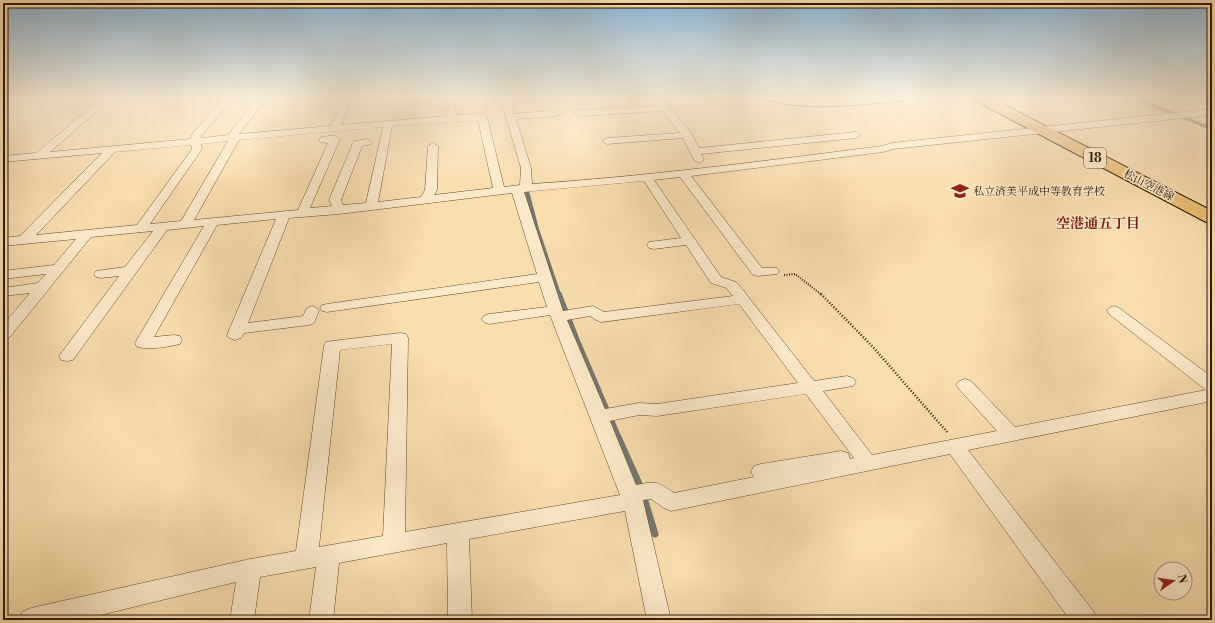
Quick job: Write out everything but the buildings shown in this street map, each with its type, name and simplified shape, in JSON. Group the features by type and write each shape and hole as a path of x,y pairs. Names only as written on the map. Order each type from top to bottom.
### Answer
{"main road":[{"name":"松山空港線","path":"1034,126 1212,218"}],"street":[{"path":"39,156 75,126"},
{"path":"141,228 197,149 195,142 196,135 204,126"},
{"path":"186,224 235,138 234,134 242,126"},
{"path":"3,159 335,129 350,126"},
{"path":"371,206 388,126"},
{"path":"484,126 498,191"},
{"path":"514,126 526,168 522,188 544,277 607,415 632,498 659,620"},
{"path":"681,126 688,135 703,170"},
{"path":"3,242 284,214 339,210 522,188 584,184 847,154 884,149 892,146 1078,126"},
{"path":"607,142 688,135"},
{"path":"696,151 751,148 850,137"},
{"path":"302,213 335,139 324,140"},
{"path":"339,210 335,200 351,160 358,143 367,142"},
{"path":"422,147 439,146 432,176 431,190 425,200"},
{"path":"24,240 111,150"},
{"path":"315,158 327,158"},
{"path":"351,160 363,159"},
{"path":"171,169 183,168"},
{"path":"683,173 758,272 776,273"},
{"path":"432,176 444,175"},
{"path":"647,177 716,280 731,285 743,299 865,458"},
{"path":"304,181 317,180"},
{"path":"341,185 354,184"},
{"path":"151,198 163,197"},
{"path":"284,214 237,332 309,320 324,309 448,296 544,277"},
{"path":"174,340 143,343 214,221"},
{"path":"67,356 163,226"},
{"path":"3,334 88,233"},
{"path":"654,245 690,241"},
{"path":"3,275 58,269"},
{"path":"101,274 129,272"},
{"path":"3,292 43,287"},
{"path":"489,319 593,311 601,317 743,299"},
{"path":"1114,311 1212,386"},
{"path":"306,560 332,346 400,338 394,544"},
{"path":"607,415 638,409 657,410 847,382"},
{"path":"965,385 1011,434"},
{"path":"761,472 956,445 1212,395"},
{"path":"956,445 1085,620"},
{"path":"31,620 250,569 458,533 632,498 654,490 672,502 865,458"},
{"path":"458,533 460,620"},
{"path":"321,620 330,555"},
{"path":"242,620 250,569"}],"path":[{"path":"776,273 795,274 825,297 873,347 956,445"}],"waterway":[{"path":"1205,126 1212,129"},
{"path":"527,192 537,230 559,295"},
{"path":"559,294 619,438"},
{"path":"618,437 639,484"},
{"path":"644,498 655,534"}],"place":[{"name":"私立済美平成中等教育学校","path":"960,191"}],"district":[{"name":"空港通五丁目","path":"1098,223"}]}
